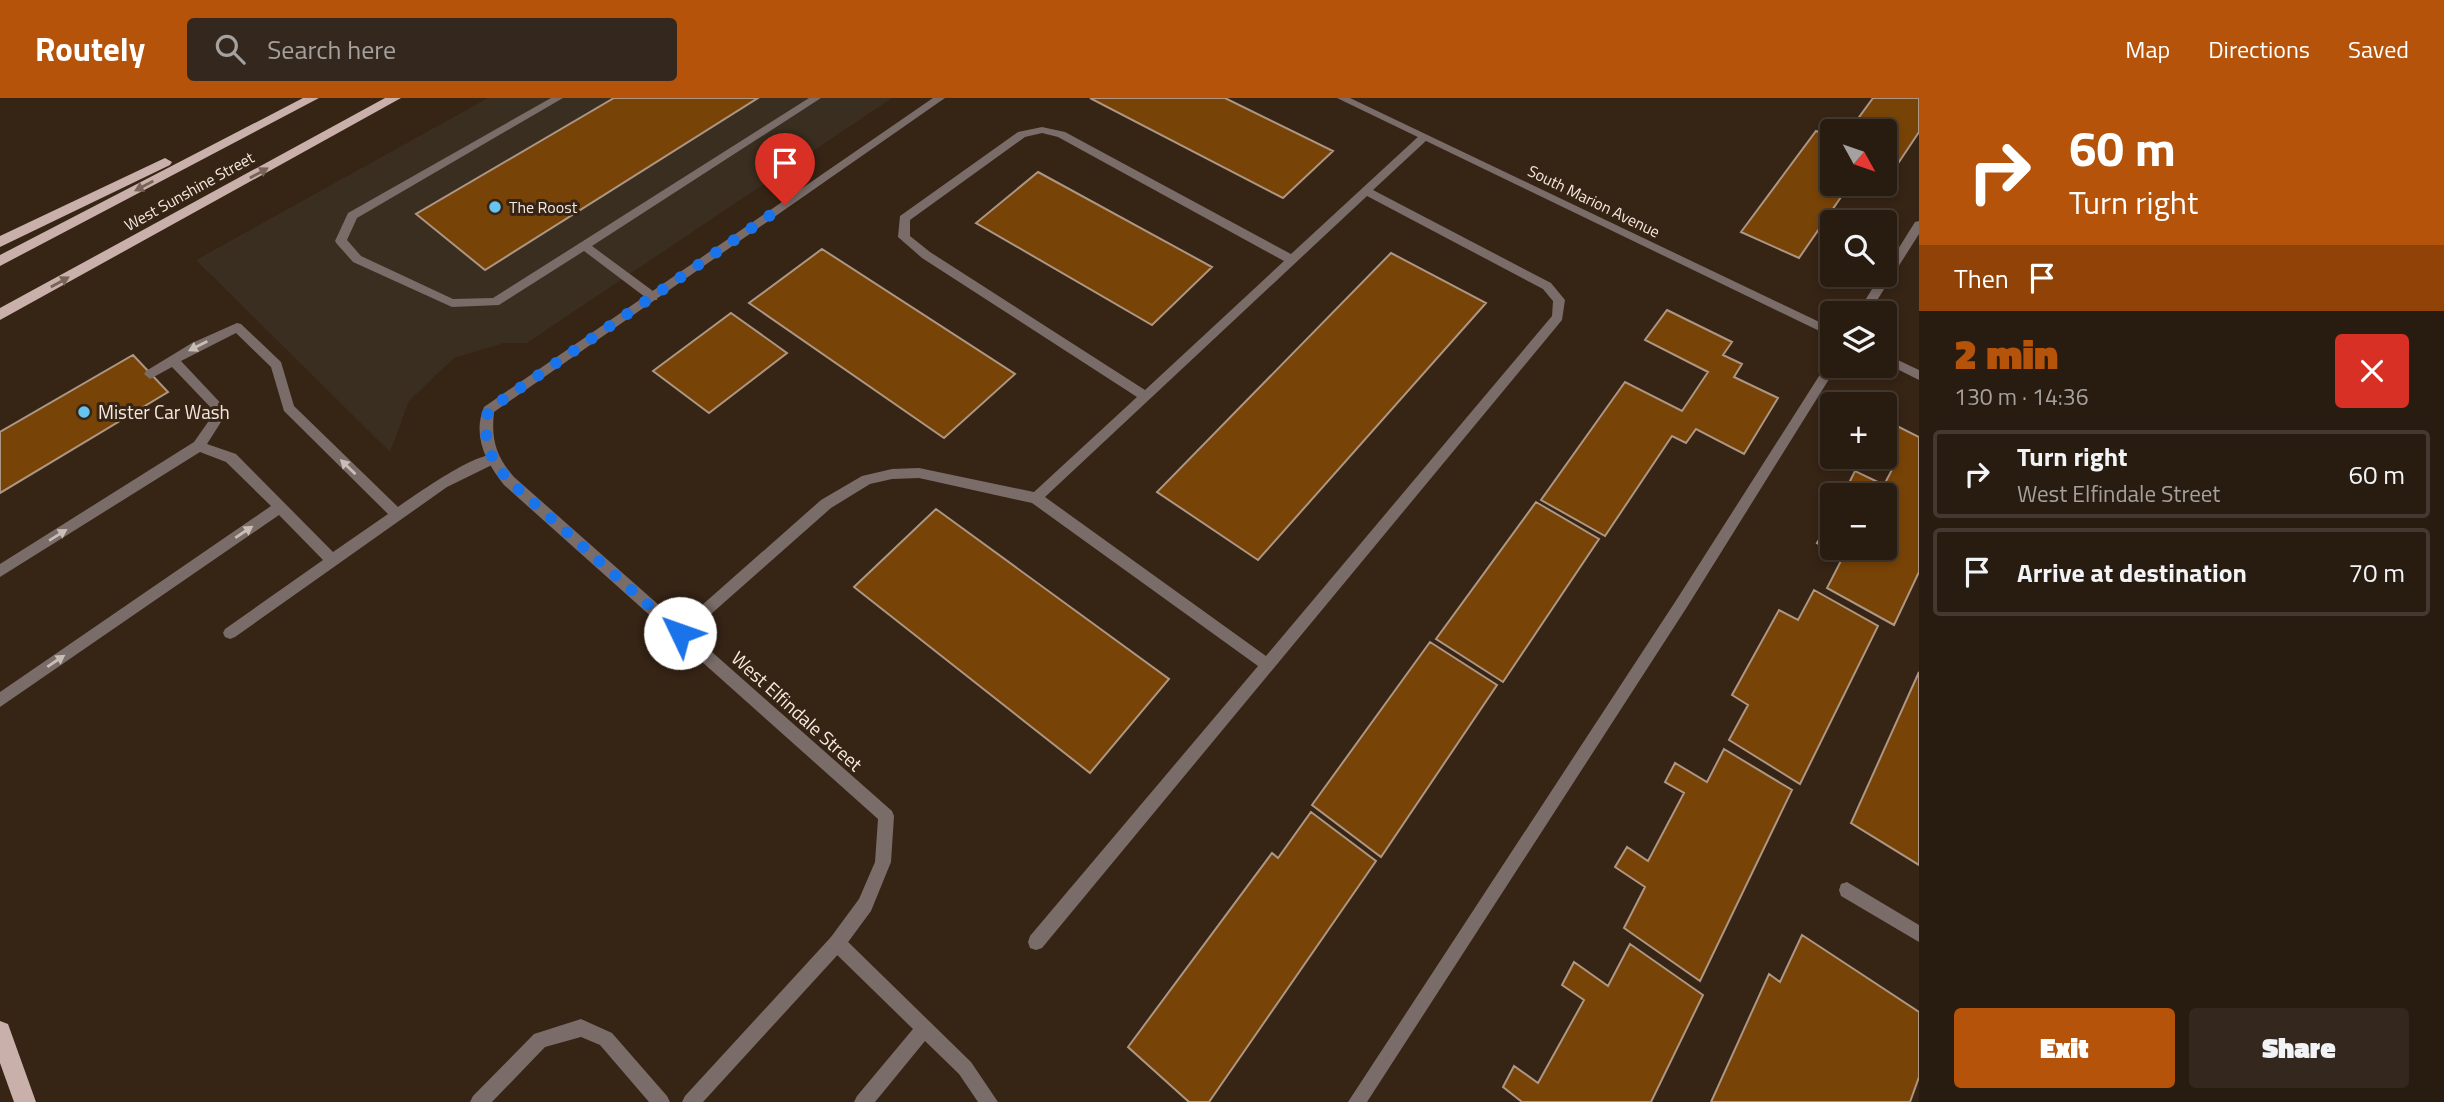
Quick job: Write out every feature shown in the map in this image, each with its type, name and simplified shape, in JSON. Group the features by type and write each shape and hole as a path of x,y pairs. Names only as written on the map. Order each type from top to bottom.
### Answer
{"main road":[{"name":"West Sunshine Street","path":"0,315 395,98"},
{"name":"West Sunshine Street","path":"0,261 306,101"},
{"path":"0,242 162,164 306,101"},
{"path":"0,1032 25,1102"}],"street":[{"path":"558,98 352,216 341,241 357,259 452,303 495,302 816,98"},
{"path":"230,633 442,483 491,459 484,435 488,410 940,98"},
{"name":"South Marion Avenue","path":"1342,98 1820,327"},
{"path":"1145,396 926,255 904,237 904,219 1022,134 1042,130 1061,134 1292,260"},
{"path":"1036,498 1424,137"},
{"path":"1036,942 1558,317 1559,300 1547,286 1366,191"},
{"path":"1871,301 1919,225"},
{"path":"585,246 653,296"},
{"path":"150,374 237,327 278,365 288,408 397,514"},
{"path":"0,571 199,446 222,411 173,360"},
{"path":"1897,364 1919,375"},
{"path":"1357,1102 1682,603 1824,378"},
{"path":"199,446 231,458 332,560"},
{"name":"West Elfindale Street","path":"491,459 509,481 886,816 883,862 865,905 837,943 702,1099"},
{"path":"680,633 826,504 867,480 892,474 919,473 1036,498 1268,664"},
{"path":"0,700 280,507"},
{"path":"1847,890 1919,934"},
{"path":"837,943 965,1068 989,1102"},
{"path":"479,1102 540,1040 581,1028 606,1039 661,1102"},
{"path":"863,1102 924,1029"}],"shaded area":[{"path":"488,98 892,98 527,343 504,343 454,358 409,401 390,452 196,260"}],"building":[{"path":"614,98 758,98 485,270 416,214"},
{"path":"1090,98 1225,98 1333,151 1283,198"},
{"path":"1873,98 1919,98 1919,132 1899,162 1897,119 1858,119"},
{"path":"1816,131 1820,132 1820,196 1842,196 1832,210 1820,210 1820,228 1799,258 1741,232"},
{"path":"1038,172 1212,267 1152,325 976,223"},
{"path":"822,249 1015,374 944,438 749,303"},
{"path":"1391,253 1486,303 1258,560 1157,492"},
{"path":"1667,310 1732,342 1723,355 1742,364 1734,377 1778,398 1744,454 1696,429 1686,443 1672,436 1605,536 1541,500 1625,382 1682,411 1708,372 1645,340"},
{"path":"731,313 787,353 709,413 653,371"},
{"name":"Mister Car Wash","path":"133,355 168,392 0,493 0,432"},
{"path":"1897,426 1919,437 1919,572 1894,625 1827,588 1841,560 1897,560 1897,483 1885,483 1892,469 1897,469"},
{"path":"1855,471 1880,483 1849,483"},
{"path":"1536,502 1599,539 1503,682 1436,639"},
{"path":"936,509 1169,679 1090,773 854,587"},
{"path":"1814,590 1878,626 1800,784 1729,740 1748,705 1732,695 1779,610 1798,620"},
{"path":"1430,642 1497,685 1381,857 1312,805"},
{"path":"1919,672 1919,865 1851,823"},
{"path":"1724,749 1792,790 1700,981 1624,928 1645,887 1615,867 1627,847 1648,861 1684,793 1665,782 1675,763 1707,782"},
{"path":"1311,812 1376,861 1209,1102 1189,1102 1128,1047 1272,853 1278,858"},
{"path":"1802,935 1919,1012 1919,1077 1910,1102 1711,1102 1769,974 1780,982"},
{"path":"1630,944 1703,995 1651,1102 1522,1102 1503,1087 1514,1066 1538,1083 1584,1000 1562,985 1574,962 1608,986"}],"place":[{"name":"The Roost","path":"495,207"},
{"name":"Mister Car Wash","path":"84,412"}],"route":[{"path":"680,633 509,481 491,459 484,435 488,410 785,205"}]}
